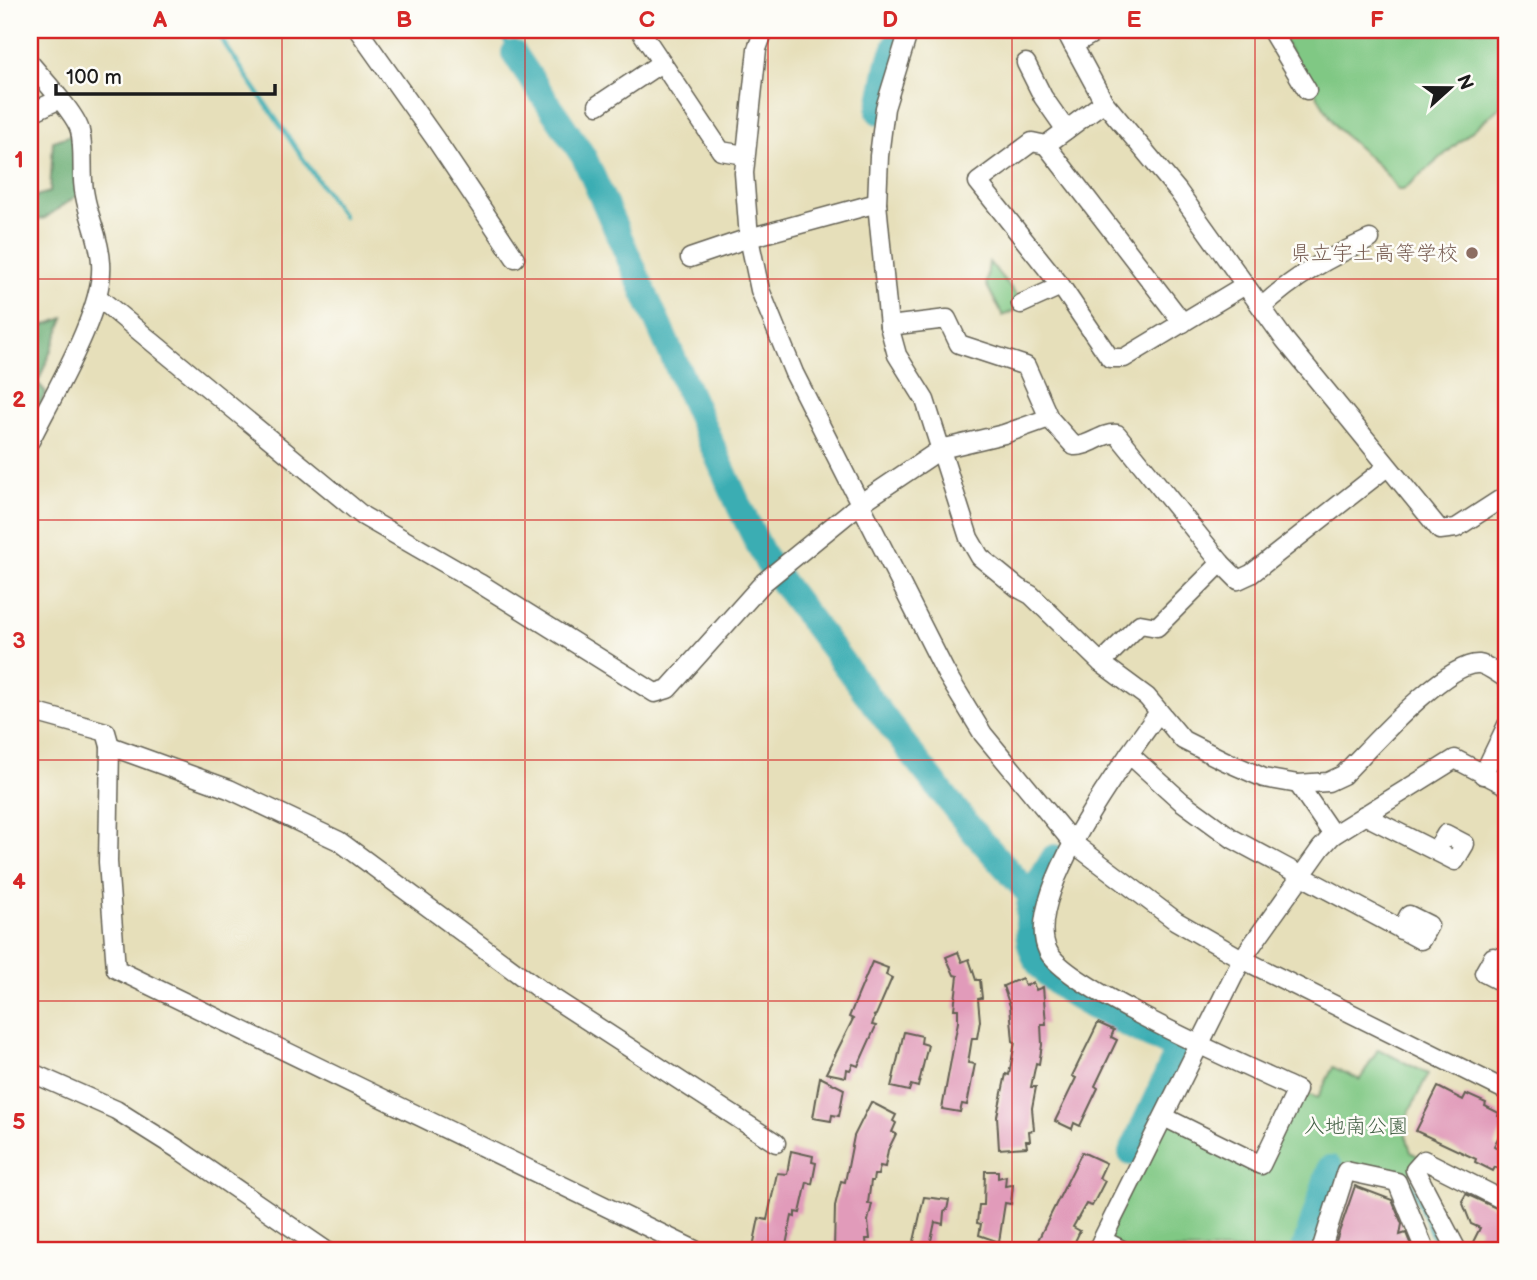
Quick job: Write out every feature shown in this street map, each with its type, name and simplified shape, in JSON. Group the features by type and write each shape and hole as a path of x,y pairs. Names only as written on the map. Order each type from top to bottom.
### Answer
{"street":[{"path":"358,30 515,258"},
{"path":"640,30 721,151 745,155"},
{"path":"764,30 757,49 744,173 749,238 760,290 781,343 946,673 983,734 1073,843 1176,921 1242,959 1507,1091"},
{"path":"909,30 885,108 878,156 877,203 889,326 897,355 925,400 969,538 980,557 1018,588 1031,595 1101,663 1147,697 1183,740 1264,778 1298,784 1328,782 1343,775 1425,692 1467,666 1480,664 1507,680"},
{"path":"1099,30 1069,37 1104,102 1178,191 1284,340 1440,530 1456,528 1507,495"},
{"path":"1271,30 1307,90"},
{"path":"30,63 58,100 72,113 80,130 85,195 97,232 102,266 99,298 30,442"},
{"path":"598,105 661,63"},
{"path":"1026,63 1043,97 1066,130"},
{"path":"30,113 58,100"},
{"path":"1046,145 1104,102"},
{"path":"1183,323 1046,145 1032,142 978,182 1061,286 1110,358 1124,358 1183,323 1245,285"},
{"path":"690,258 749,238 877,203"},
{"path":"1262,307 1280,290 1310,270 1370,239"},
{"path":"1021,304 1061,286"},
{"path":"99,298 363,516 478,583 655,693 668,690 764,582 861,503 942,449 1004,434 1049,418"},
{"path":"889,326 947,319 959,344 1026,366 1049,418 1074,446 1082,446 1112,433 1122,437 1220,564 1237,580 1251,574 1387,467"},
{"path":"1101,663 1140,624 1157,627 1220,564"},
{"path":"30,711 106,732 110,746 108,862 116,969 695,1250"},
{"path":"1159,712 1073,843 1048,900 1043,928 1048,951 1061,968 1088,986 1297,1090 1261,1165 1164,1117"},
{"path":"1483,775 1507,726"},
{"path":"110,746 229,789 339,841 540,989 776,1143"},
{"path":"1129,754 1181,801 1233,839 1401,930"},
{"path":"1122,1250 1100,1245 1242,959 1332,835 1455,759 1507,786"},
{"path":"1298,784 1332,835"},
{"path":"1364,815 1436,851"},
{"path":"1505,980 1484,974 1493,957 1507,964"},
{"path":"30,1072 116,1111 178,1149 325,1250"},
{"path":"1457,1250 1415,1170 1424,1160 1507,1202"},
{"path":"1326,1250 1322,1247 1346,1171 1397,1182 1425,1250"}],"green space":[{"path":"1277,30 1507,30 1507,101 1403,190 1398,190 1383,170 1337,128"},
{"path":"72,135 79,194 45,218 30,221 30,209 36,196 50,192 53,141"},
{"path":"989,262 1025,305 1003,316 986,284"},
{"path":"64,318 38,383 46,392 30,427 30,330"},
{"path":"1507,725 1507,786 1483,775"},
{"name":"入地南公園","path":"1378,1049 1428,1074 1403,1125 1411,1152 1424,1160 1415,1170 1397,1182 1346,1171 1328,1163 1297,1250 1122,1250 1102,1240 1164,1117 1260,1165 1297,1090 1318,1098 1333,1067 1360,1080"}],"building":[{"path":"958,952 962,962 969,959 976,980 980,980 982,998 978,999 980,1021 977,1038 972,1038 968,1063 975,1064 967,1105 962,1104 960,1112 942,1109 958,1022 958,1009 954,1009 958,976 954,975 946,957"},
{"path":"872,962 888,968 886,975 892,978 876,1015 873,1016 872,1025 876,1026 858,1066 853,1064 850,1070 847,1069 846,1077 826,1073 853,1019 849,1017"},
{"path":"1022,978 1025,986 1033,983 1036,990 1043,987 1046,1024 1041,1024 1039,1064 1036,1063 1031,1087 1036,1087 1032,1108 1034,1130 1029,1131 1030,1141 1026,1141 1027,1147 999,1149 997,1116 1015,1042 1010,1006 1003,986"},
{"path":"1098,1023 1114,1030 1111,1037 1117,1040 1080,1126 1074,1123 1072,1129 1055,1121 1076,1078 1072,1076"},
{"path":"904,1032 922,1036 921,1043 928,1045 918,1087 911,1085 909,1091 891,1087"},
{"path":"820,1077 844,1089 839,1116 832,1115 831,1121 813,1118"},
{"path":"1438,1087 1463,1100 1466,1094 1486,1103 1485,1106 1507,1120 1494,1146 1507,1155 1507,1173 1495,1167 1493,1171 1475,1162 1476,1159 1416,1131"},
{"path":"871,1102 896,1115 892,1132 896,1134 888,1150 885,1167 880,1166 878,1175 874,1175 871,1181 868,1203 872,1204 868,1221 870,1239 866,1239 867,1250 834,1250 835,1206 841,1181 845,1182 854,1136"},
{"path":"791,1151 813,1156 812,1162 816,1163 812,1184 807,1182 800,1213 795,1212 795,1217 792,1216 785,1250 760,1250 753,1247 759,1218 767,1220 777,1173 787,1174"},
{"path":"1082,1152 1106,1163 1099,1178 1105,1181 1092,1206 1086,1204 1073,1227 1080,1231 1071,1250 1033,1250"},
{"path":"985,1171 998,1171 998,1178 1006,1176 1005,1186 1013,1185 1011,1204 1005,1203 999,1242 979,1235 981,1224 977,1223 979,1205 984,1205"},
{"path":"1355,1186 1392,1200 1402,1224 1400,1235 1406,1233 1413,1250 1374,1250 1335,1244"},
{"path":"1466,1194 1507,1213 1507,1250 1469,1250 1480,1228 1471,1224 1462,1201"},
{"path":"924,1197 949,1200 947,1210 944,1212 943,1224 935,1222 929,1250 912,1250"}],"waterway":[{"path":"215,30 343,217"},
{"path":"498,30 514,53"},
{"path":"879,112 888,66 902,30"},
{"path":"514,53 584,157 740,508 767,562 914,757 972,830 1031,896 1028,920 1030,945 1036,960 1047,974 1079,999 1173,1047 1175,1057 1131,1153"},
{"path":"1031,896 1054,857"},
{"path":"1304,1250 1330,1168"},
{"path":"1409,1178 1438,1250"}],"place":[{"name":"県立宇土高等学校","path":"1472,253"}]}
